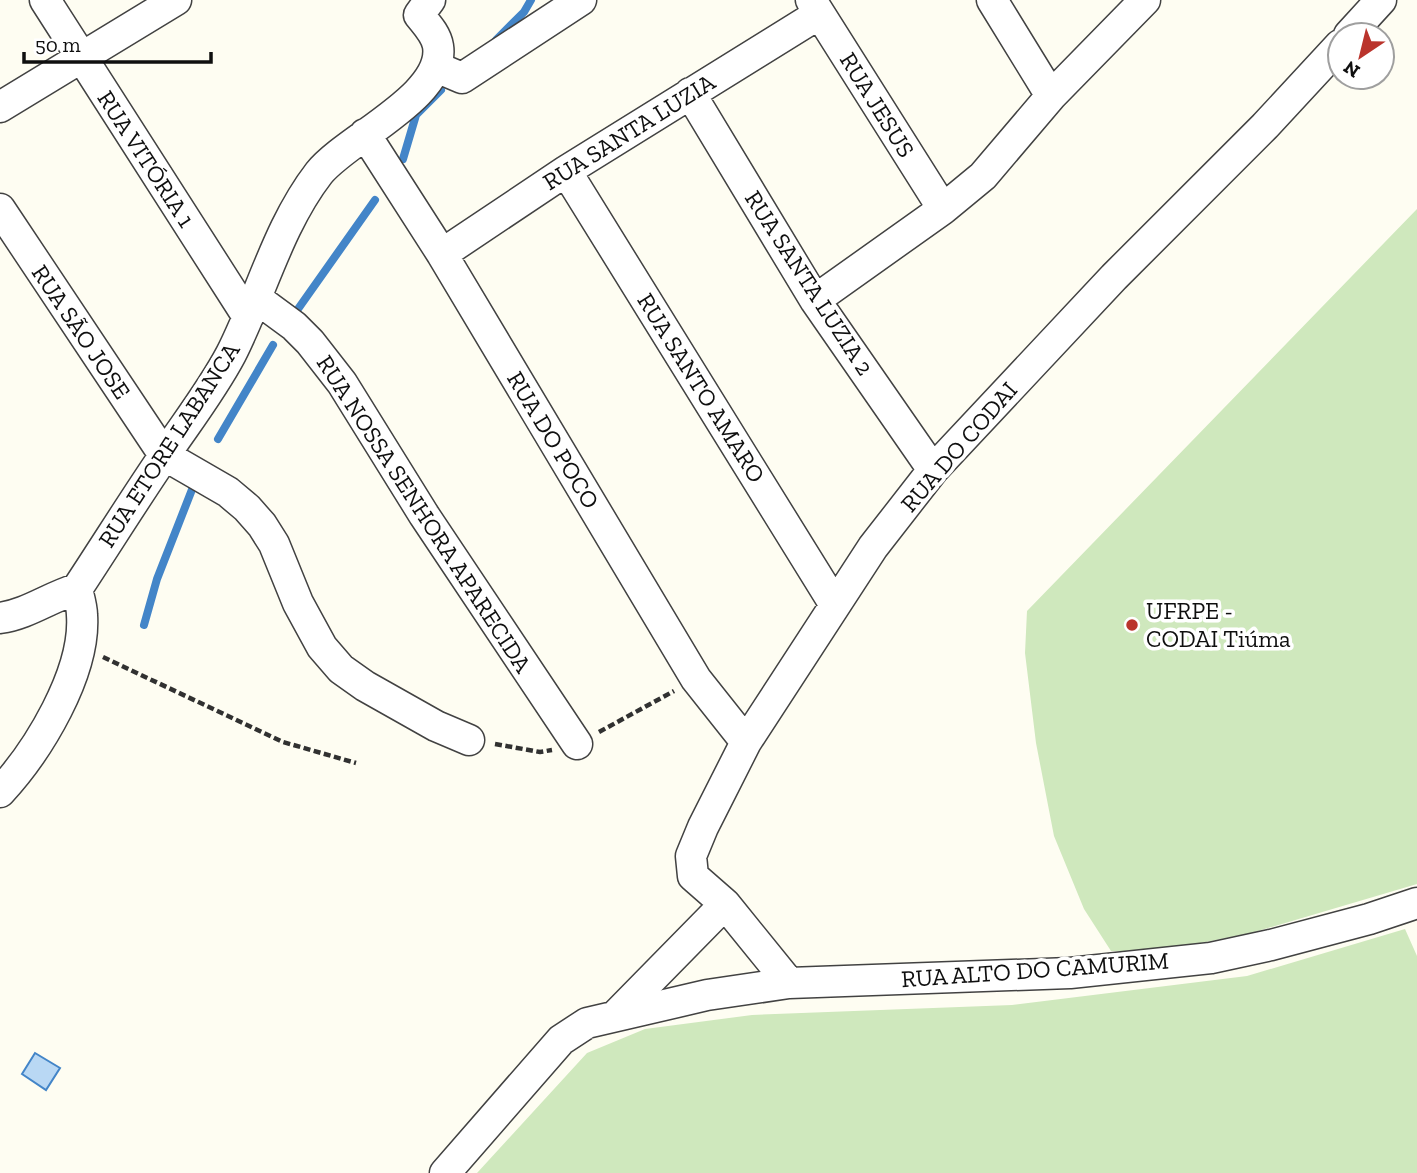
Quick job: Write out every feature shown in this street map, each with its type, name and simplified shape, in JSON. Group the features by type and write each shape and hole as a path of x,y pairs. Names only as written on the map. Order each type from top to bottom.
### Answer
{"street":[{"name":"RUA VITÓRIA 1","path":"45,0 81,58 252,308"},
{"path":"0,107 176,0"},
{"path":"419,5 438,45 439,61 436,67 462,78 582,0"},
{"path":"992,0 1051,96"},
{"path":"815,300 943,209 983,176 1051,96 1145,0"},
{"path":"1362,21 1381,0"},
{"name":"RUA SANTA LUZIA","path":"442,254 690,93 815,7"},
{"name":"RUA JESUS","path":"815,7 943,209"},
{"name":"RUA DO CODAI","path":"725,904 693,876 691,856 703,827 746,742 873,547 933,470 1114,277 1265,126 1326,60"},
{"name":"RUA ETORE LABANCA","path":"77,589 164,455 214,385 252,308 272,258 320,172 338,153 421,89 436,67"},
{"name":"RUA SANTA LUZIA 2","path":"690,93 815,300 933,470"},
{"name":"RUA DO POCO","path":"365,134 442,254 696,679 746,742"},
{"name":"RUA SANTO AMARO","path":"566,171 835,605"},
{"name":"RUA SÃO JOSE","path":"0,209 164,455"},
{"name":"RUA NOSSA SENHORA APARECIDA","path":"252,308 294,326 342,383 424,515 577,744"},
{"path":"164,455 228,492 262,525 274,544 298,603 322,647 341,669 365,686 424,719 469,740"},
{"path":"0,618 32,610 62,593 77,589 82,616 79,647 70,681 38,742 0,792"},
{"name":"RUA ALTO DO CAMURIM","path":"445,1173 561,1040 587,1023 617,1014 707,995 789,983 1070,973 1211,958 1284,942 1417,903"},
{"path":"617,1014 725,904 789,983"}],"path":[{"path":"79,647 228,714 283,742 356,763"}],"green space":[{"path":"1417,209 1417,884 1251,933 1160,951 1111,951 1084,909 1054,836 1036,743 1025,653 1027,611"},
{"path":"1405,929 1417,956 1417,1173 477,1173 587,1053 645,1029 752,1015 1012,1005 1247,976"}],"water":[{"path":"35,1053 60,1068 46,1090 22,1074"}],"waterway":[{"path":"496,40 524,12 531,0"},
{"path":"403,159 416,115 441,90"},
{"path":"298,309 375,200"},
{"path":"218,439 273,345"},
{"path":"144,625 157,579 193,487"}],"place":[{"name":"UFRPE - CODAI Tiúma","path":"1132,625"}]}
